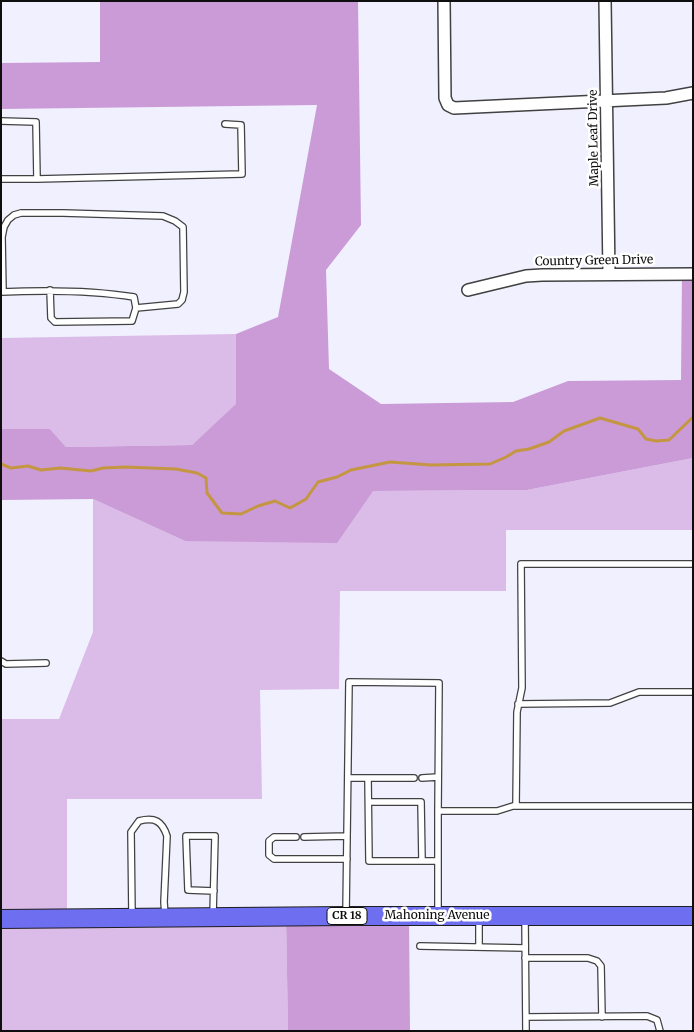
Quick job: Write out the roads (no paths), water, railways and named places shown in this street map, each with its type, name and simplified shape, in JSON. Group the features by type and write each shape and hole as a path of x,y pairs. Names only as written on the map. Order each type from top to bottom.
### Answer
{"main road":[{"name":"Mahoning Avenue","path":"1,918 693,916"}],"street":[{"path":"444,1 446,102 454,108 666,98 693,93"},
{"name":"Maple Leaf Drive","path":"605,1 609,274"},
{"name":"Country Green Drive","path":"468,290 526,276 693,274"}],"lane":[{"path":"1,122 36,122 37,179"},
{"path":"1,179 242,174 241,125 225,124"},
{"path":"50,290 51,318 55,322 132,321 136,308 134,297 84,291 50,290 2,292 2,237 4,227 14,215 21,213 64,213 163,216 183,227 184,284 182,300 178,304 136,308"},
{"path":"516,806 517,712 522,688 521,564 693,564"},
{"path":"1,661 6,664 46,663"},
{"path":"346,916 348,682 439,683 438,916"},
{"path":"518,704 610,703 639,692 693,692"},
{"path":"422,778 438,777"},
{"path":"348,778 414,778"},
{"path":"368,778 369,861 438,861"},
{"path":"368,802 421,802 422,861"},
{"path":"438,811 497,811 516,806 693,806"},
{"path":"132,918 131,832 139,821 146,819 156,821 164,826 167,836 165,917"},
{"path":"213,917 214,891 214,836 186,836 188,890 214,891"},
{"path":"296,836 274,836 268,841 268,855 274,859 347,859"},
{"path":"304,836 347,836"},
{"path":"479,916 479,947"},
{"path":"524,916 526,1031"},
{"path":"420,946 525,948"},
{"path":"525,958 588,958 597,960 601,966 602,1017"},
{"path":"526,1017 647,1016 657,1020 660,1031"}],"waterway":[{"path":"1,464 11,468 28,466 41,470 60,468 91,471 103,468 125,467 176,469 197,473 206,478 207,493 222,513 241,514 275,501 290,508 306,499 318,482 337,477 351,470 390,462 431,465 490,464 516,451 549,442 564,431 600,418 638,429 646,439 656,441 669,440 693,417"}]}
